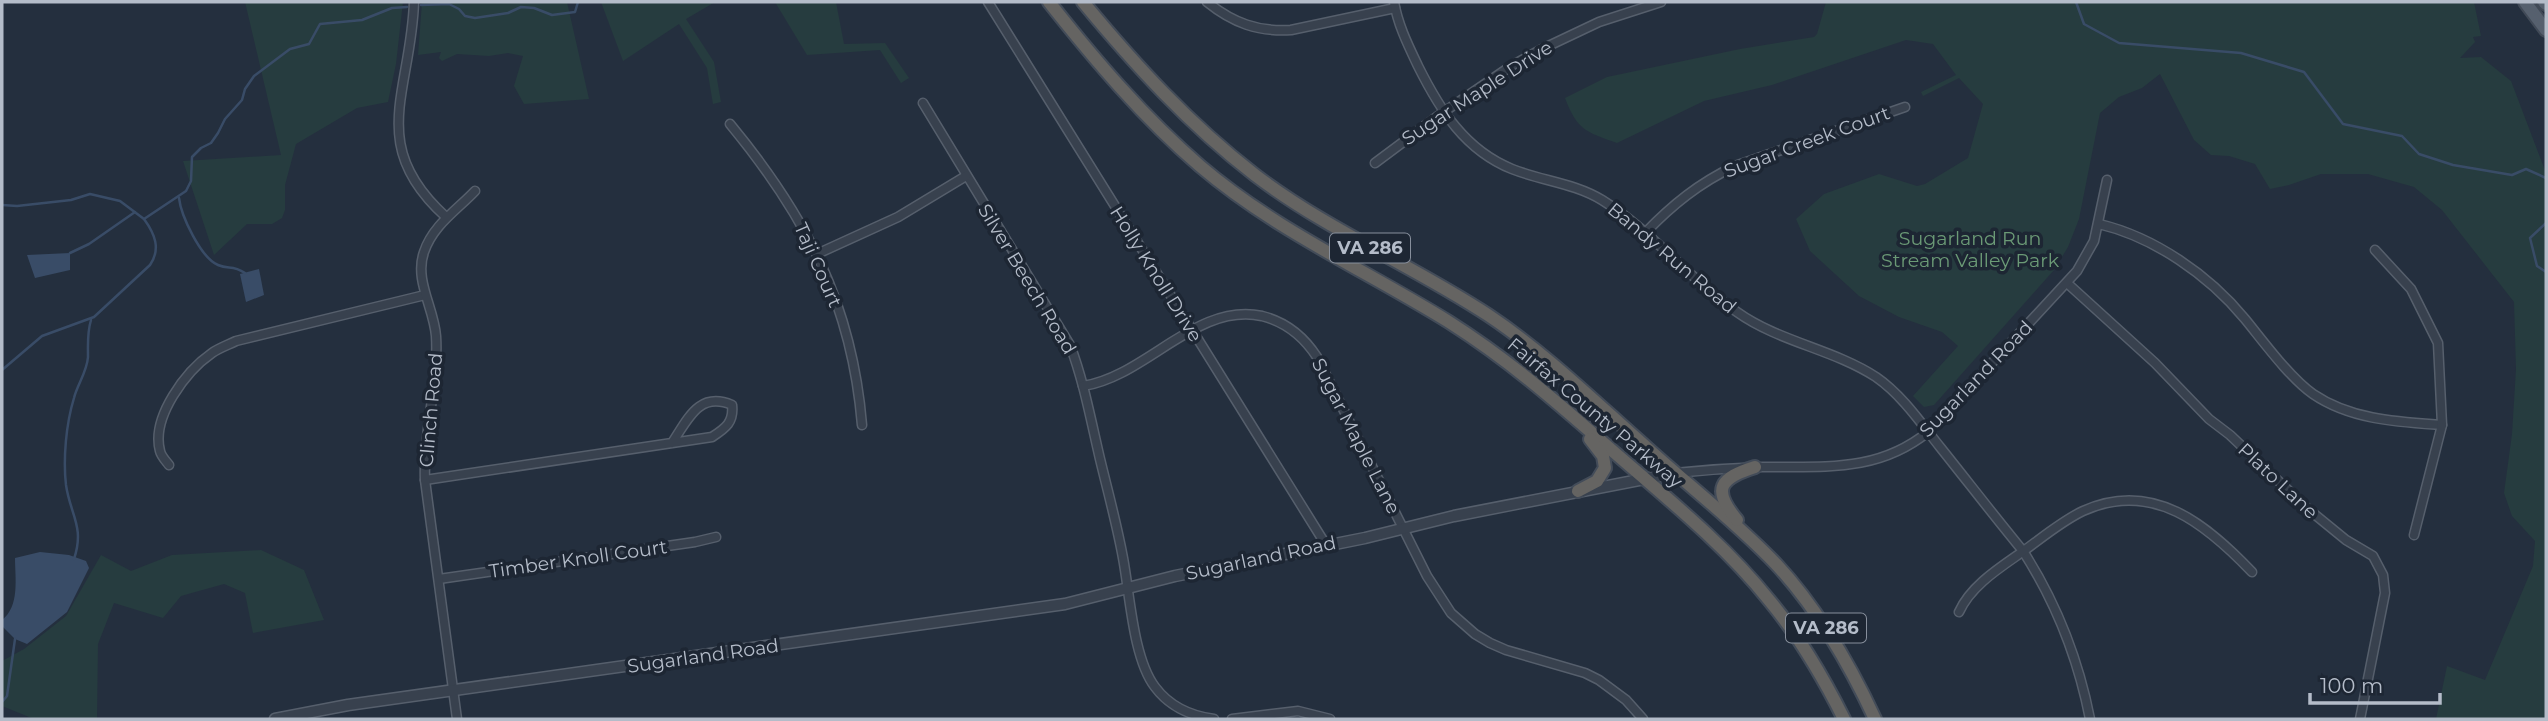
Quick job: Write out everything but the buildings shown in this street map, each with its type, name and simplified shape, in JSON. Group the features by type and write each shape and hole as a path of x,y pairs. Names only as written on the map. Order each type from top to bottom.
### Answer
{"highway":[{"name":"Fairfax County Parkway","path":"1049,2 1111,77 1200,166 1305,241 1482,343 1531,379 1644,479 1732,560 1769,599 1804,647 1844,719"},
{"name":"Fairfax County Parkway","path":"1083,2 1131,61 1162,93 1256,176 1312,215 1457,296 1509,330 1559,369 1759,548 1792,583 1826,629 1875,719"},
{"path":"1565,409 1599,449 1605,462 1602,476 1578,491"},
{"path":"1755,467 1734,474 1724,484 1722,491 1731,513 1759,548"}],"main road":[{"path":"2525,2 2546,30"}],"street":[{"path":"414,2 409,59 398,117 400,149 412,180 420,192 446,218"},
{"name":"Holly Knoll Drive","path":"988,2 1326,545"},
{"path":"1207,2 1235,21 1275,31 1291,30 1395,5"},
{"name":"Sugar Maple Drive","path":"1375,163 1492,79 1542,49 1599,22 1661,2"},
{"name":"Bandy Run Road","path":"1395,5 1405,38 1444,113 1468,141 1496,161 1531,176 1583,190 1614,208 1717,298 1738,313 1771,332 1860,368 1876,377 1902,400 2023,551 2052,600 2075,656 2090,719"},
{"name":"Silver Beech Road","path":"923,103 1061,329 1077,363 1147,675 1164,697 1185,716"},
{"name":"Sugar Creek Court","path":"1645,233 1682,197 1716,175 1905,107"},
{"name":"Taji Court","path":"730,124 771,175 817,254 846,330 862,425"},
{"path":"817,254 898,217 967,176"},
{"name":"Sugarland Road","path":"275,719 348,705 1034,609 1454,516 1675,473 1755,467 1841,466 1874,461 1899,452 1928,432 2067,283 2086,258 2099,224 2107,180"},
{"name":"Clinch Road","path":"457,719 425,480 425,441 436,339 422,272 424,253 446,218 475,191"},
{"path":"2099,224 2120,229 2149,242 2209,282 2313,394 2338,406 2380,420 2442,425"},
{"path":"2375,250 2411,289 2438,343 2442,425 2414,535"},
{"name":"Plato Lane","path":"2067,283 2308,509 2346,540 2373,556 2383,575 2385,593 2360,719"},
{"path":"169,465 160,452 159,432 167,407 178,386 194,367 214,351 236,341 425,295"},
{"name":"Sugar Maple Lane","path":"1083,386 1105,381 1128,370 1214,319 1227,315 1252,314 1277,321 1300,336 1318,357 1441,600 1462,624 1483,639 1506,650 1585,673 1599,680 1626,700 1643,719"},
{"path":"425,480 672,443 712,437 728,427 733,414 732,405 721,400 704,402 687,419 672,443"},
{"path":"1959,612 1975,588 2023,551 2083,511 2111,503 2144,502 2169,508 2191,518 2204,526 2252,572"},
{"name":"Timber Knoll Court","path":"439,579 716,537"},
{"path":"1231,719 1292,711 1331,719"},
{"path":"1185,716 1214,719"}],"green space":[{"path":"245,2 403,2 396,64 388,102 357,108 296,144 285,185 285,210 282,218 272,224 247,224 214,255 183,161 281,155"},
{"path":"422,2 567,2 589,99 524,104 514,86 523,56 508,53 489,56 457,54 442,61 439,58 441,52 418,55"},
{"path":"601,2 715,2 686,19 714,62 721,102 713,104 707,68 679,24 623,61"},
{"path":"775,2 836,2 844,44 885,43 909,78 901,83 880,50 807,55"},
{"name":"Sugarland Run Stream Valley Park","path":"1826,2 2474,2 2481,36 2473,37 2475,42 2460,58 2481,57 2511,81 2546,173 2546,719 2436,719 2447,666 2485,680 2533,566 2535,541 2512,516 2504,493 2512,434 2516,369 2514,302 2442,210 2414,187 2368,174 2321,174 2270,189 2255,164 2229,156 2211,155 2194,140 2160,74 2142,88 2119,97 2100,113 2079,219 2068,247 2054,270 1934,405 1924,407 1913,396 1958,346 1942,332 1899,317 1859,296 1810,251 1796,219 1824,194 1879,174 1917,186 1968,158 1983,104 1959,78 1923,96 1921,92 1956,75 1933,44 1906,40 1772,85 1704,101 1617,143 1584,128 1574,117 1565,98 1607,77 1740,49 1814,37"},
{"path":"261,550 304,570 324,620 253,633 245,593 224,584 181,596 163,618 114,603 98,644 97,719 34,719 2,706 2,661 24,649 66,616 101,555 131,571 172,555"}],"water":[{"path":"70,253 70,270 35,278 27,255"},
{"path":"259,269 264,295 246,302 240,274"},
{"path":"40,552 69,555 86,561 89,568 67,612 27,644 15,639 2,626 2,620 14,600 15,558"}],"waterway":[{"path":"421,5 449,4 465,16 475,18 508,13 521,7 534,8 552,15 575,12 578,2"},
{"path":"2076,2 2084,24 2119,43 2241,53 2304,72 2343,124 2402,136 2419,154 2453,165 2512,175 2526,169 2546,178"},
{"path":"2,370 42,336 94,317 150,265 156,247 151,230 144,219 186,191 191,181 192,157 211,143 225,119 242,100 245,89 254,76 290,49 309,44 320,24 362,20 392,8 407,7"},
{"path":"2,205 71,200 90,194 120,201 144,219"},
{"path":"179,198 188,225 205,254 218,265 245,273"},
{"path":"70,253 89,244 135,212"},
{"path":"2546,223 2530,238 2537,266 2546,272"},
{"path":"74,559 78,538 66,485 66,442 71,408 87,363 91,320"},
{"path":"2,702 7,696 15,639"}]}
